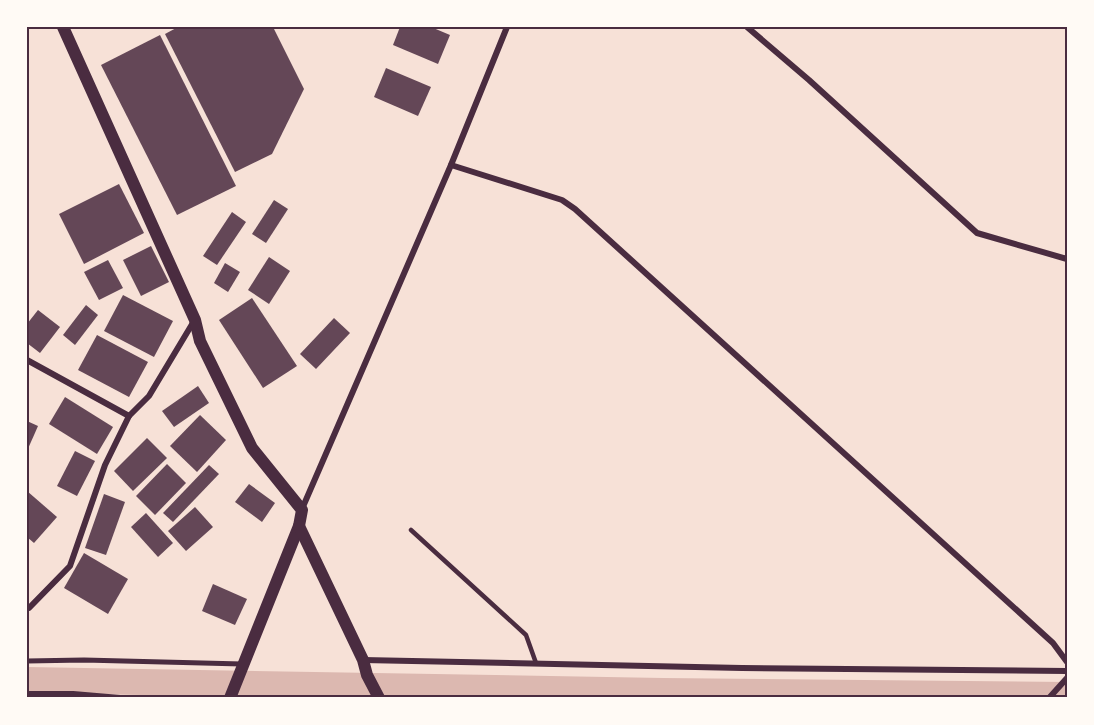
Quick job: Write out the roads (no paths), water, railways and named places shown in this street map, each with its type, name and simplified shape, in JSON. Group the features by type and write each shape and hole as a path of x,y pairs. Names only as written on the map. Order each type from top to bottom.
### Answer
{"main road":[{"path":"63,27 195,320 200,341 252,448 302,510 299,526 231,695"},
{"path":"299,526 378,696"}],"street":[{"path":"302,510 451,165 507,27"},
{"path":"747,27 809,80 977,233 1067,259"},
{"path":"451,165 562,200 575,209 1053,643 1067,662"},
{"path":"27,608 70,566 105,465 129,416 149,396 195,320"},
{"path":"27,360 129,416"},
{"path":"27,661 84,660 241,668"},
{"path":"363,660 742,668 1067,671"},
{"path":"1049,698 1067,678"},
{"path":"27,694 73,694 120,698"}],"lane":[{"path":"411,530 526,635 536,663"}],"waterway":[{"path":"27,680 663,691 1067,695"}]}
